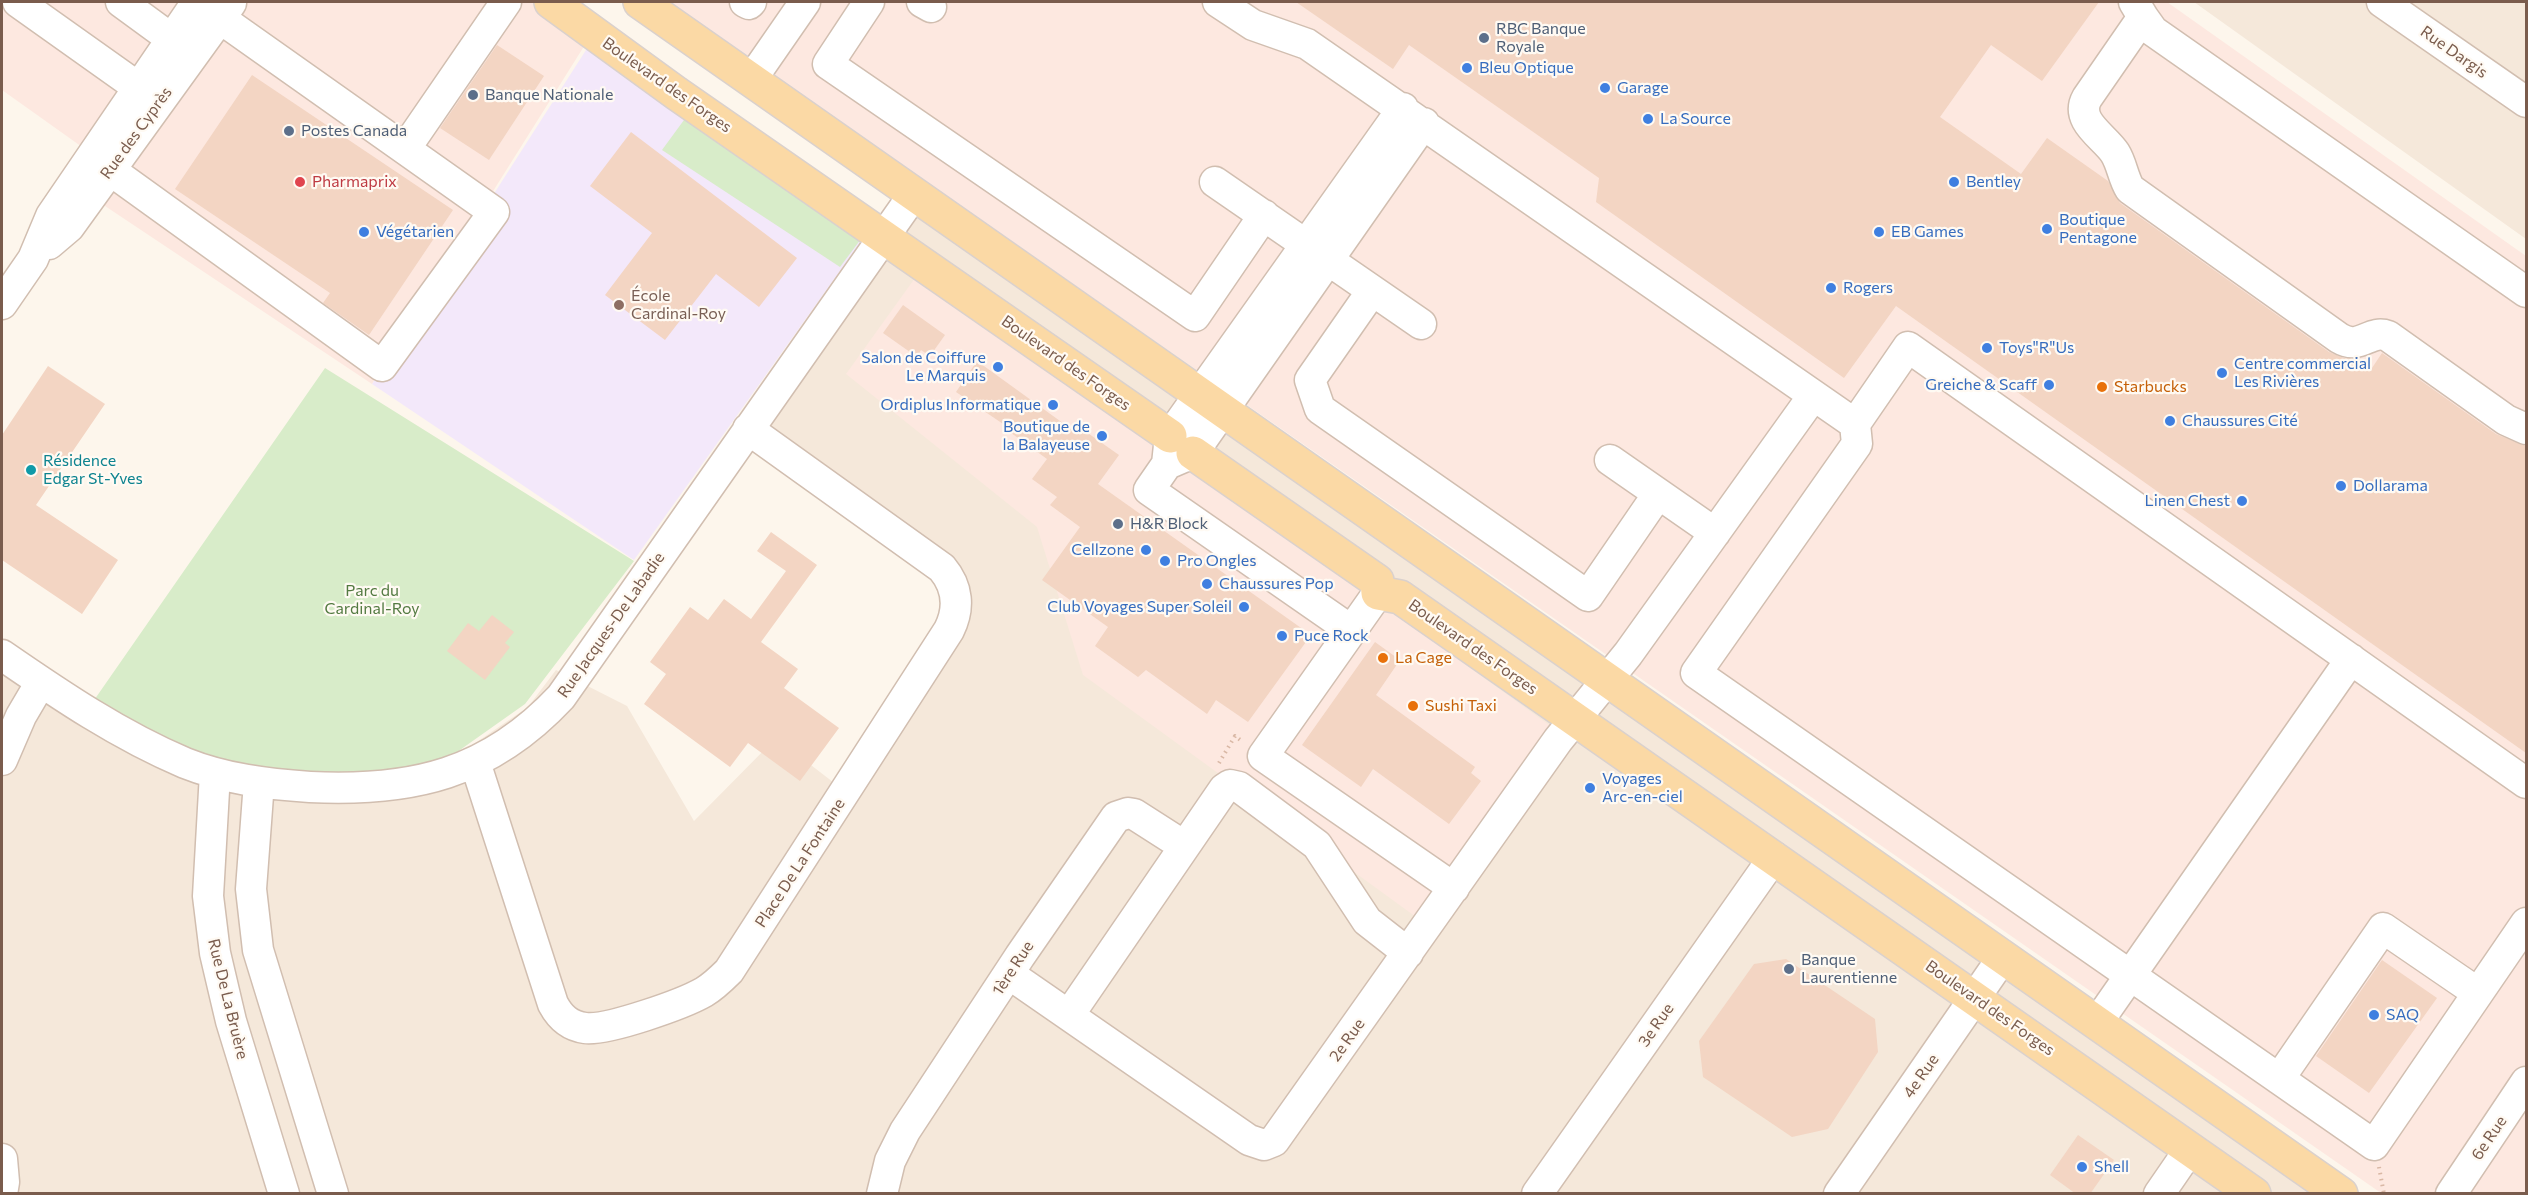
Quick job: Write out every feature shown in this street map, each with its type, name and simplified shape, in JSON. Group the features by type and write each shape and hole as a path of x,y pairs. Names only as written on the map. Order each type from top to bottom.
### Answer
{"main road":[{"name":"Boulevard des Forges","path":"551,2 676,93 884,236 1177,451 1377,580 1378,593 1400,597 2254,1194"},
{"path":"640,2 2341,1194"}],"street":[{"path":"18,2 139,88"},
{"path":"121,2 182,46"},
{"path":"405,149 506,2"},
{"path":"745,2 749,4 751,2"},
{"path":"752,80 805,2"},
{"path":"869,2 828,64 1195,316 1263,215"},
{"path":"1218,2 1253,25 1307,44 1414,116 1855,424"},
{"name":"Rue Dargis","path":"2382,2 2526,102"},
{"path":"101,163 382,366 494,212 212,6"},
{"name":"Rue des Cyprès","path":"101,163 212,6"},
{"path":"2526,292 2153,31 2138,9 2087,98 2084,109 2095,132 2114,150 2127,184 2134,193 2339,338 2353,343 2362,342 2377,334 2388,336 2506,420 2526,429"},
{"name":"Rue des Cyprès","path":"2,304 33,258 69,227 139,88 182,46"},
{"path":"1352,631 1149,490 1414,116"},
{"path":"1215,182 1421,324"},
{"name":"Rue Jacques-De Labadie","path":"2,655 103,723 140,742 215,773 259,782 320,787 394,786 431,778 475,762 510,741 540,718 561,697 914,194"},
{"path":"1372,291 1310,380 1320,409 1588,596 1658,494"},
{"path":"2526,783 1908,347 1855,424 1857,444 1696,673 2374,1145 2526,923"},
{"name":"2e Rue","path":"1009,974 1249,1140 1264,1145 1278,1138 1558,740 1607,680 1813,396"},
{"name":"Place De La Fontaine","path":"475,762 553,1004 566,1021 584,1028 603,1027 696,996 718,982 729,971 949,630 957,608 954,586 942,568 748,429"},
{"path":"1610,460 1715,533"},
{"path":"1378,593 1263,756 1454,888"},
{"path":"2097,1023 2351,658"},
{"path":"2,760 21,716 41,682"},
{"name":"Rue De La Bruère","path":"215,773 209,886 210,922 221,983 284,1194"},
{"path":"259,782 251,889 254,928 264,973 333,1194"},
{"path":"1069,1015 1184,846 1224,789 1230,785 1239,788 1314,841 1367,921 1408,953"},
{"name":"1ère Rue","path":"882,1194 896,1146 1116,817 1128,813 1134,814 1184,846"},
{"name":"3e Rue","path":"1537,1194 1774,857"},
{"path":"2279,1079 2383,928 2478,993"},
{"name":"4e Rue","path":"1839,1194 2003,957"},
{"name":"6e Rue","path":"2451,1194 2526,1082"},
{"path":"271,1149 315,1136"},
{"path":"2159,1194 2190,1149"},
{"path":"2,1159 4,1182 2,1194"}],"path":[{"path":"1230,785 1212,773 1235,736 1263,756"}],"shaded area":[{"path":"2,2 548,2 593,32 372,384 90,196 113,169 2,90"},
{"path":"667,2 2167,2 2526,256 2526,1193 2381,1193"},
{"path":"2194,2 2526,2 2526,239"},
{"name":"École Cardinal-Roy","path":"595,36 872,226 634,560 372,384"},
{"path":"922,190 2325,1193 2,1193 2,661 198,768 452,759 528,707 556,670 627,706 694,821 776,738 851,796 963,614 957,569 756,434"},
{"path":"920,271 1552,727 1416,917 1083,675 1037,527 846,374"}],"green space":[{"path":"695,105 870,227 840,267 662,150"},
{"name":"Parc du Cardinal-Roy","path":"325,368 634,561 525,704 450,757 373,777 241,781 90,706"}],"building":[{"name":"Centre commercial Les Rivières","path":"1296,2 2099,2 2042,81 1991,45 1940,117 2021,174 2047,138 2108,181 2120,203 2329,352 2344,358 2358,359 2372,368 2382,353 2496,434 2526,446 2526,753 1896,306 1844,378 1596,202 1599,178 1409,45 1393,69"},
{"path":"497,45 544,76 489,160 440,128"},
{"path":"252,75 453,210 369,335 323,303 330,293 175,189"},
{"path":"631,132 797,258 759,307 716,274 665,340 605,295 652,233 590,186"},
{"path":"903,305 945,335 930,356 921,350 917,357 883,333"},
{"path":"977,361 1078,434 1082,429 1119,455 1098,484 1311,635 1248,722 1216,700 1207,714 1146,670 1138,677 1095,646 1108,627 1042,580 1080,527 1050,505 1057,497 1032,479 1047,459 1007,430 1009,428 956,392"},
{"name":"Résidence Edgar St-Yves","path":"48,366 105,404 36,505 118,560 82,614 2,560 2,435"},
{"path":"771,532 817,565 761,642 798,669 784,688 839,728 800,781 748,743 730,767 644,704 666,674 650,662 690,607 708,620 724,599 751,619 786,571 757,551"},
{"path":"492,615 514,632 505,643 510,647 485,680 447,651 468,623 479,631"},
{"path":"1375,642 1400,660 1376,695 1475,767 1471,773 1481,781 1449,824 1373,769 1361,787 1302,745"},
{"path":"1786,959 1875,1019 1878,1052 1828,1129 1792,1137 1703,1077 1699,1041 1754,964"},
{"path":"2382,960 2437,998 2369,1093 2316,1056"},
{"name":"Shell","path":"2078,1135 2114,1160 2090,1194 2076,1194 2050,1175"}],"place":[{"name":"RBC Banque Royale","path":"1484,38"},
{"name":"Bleu Optique","path":"1467,68"},
{"name":"Garage","path":"1605,88"},
{"name":"Banque Nationale","path":"473,95"},
{"name":"La Source","path":"1648,119"},
{"name":"Postes Canada","path":"289,131"},
{"name":"Pharmaprix","path":"300,182"},
{"name":"Bentley","path":"1954,182"},
{"name":"Boutique Pentagone","path":"2047,229"},
{"name":"Végétarien","path":"364,232"},
{"name":"EB Games","path":"1879,232"},
{"name":"Rogers","path":"1831,288"},
{"name":"École Cardinal-Roy","path":"619,305"},
{"name":"Toys\"R\"Us","path":"1987,348"},
{"name":"Salon de Coiffure Le Marquis","path":"998,367"},
{"name":"Centre commercial Les Rivières","path":"2222,373"},
{"name":"Greiche & Scaff","path":"2049,385"},
{"name":"Starbucks","path":"2102,387"},
{"name":"Ordiplus Informatique","path":"1053,405"},
{"name":"Chaussures Cité","path":"2170,421"},
{"name":"Boutique de la Balayeuse","path":"1102,436"},
{"name":"Résidence Edgar St-Yves","path":"31,470"},
{"name":"Dollarama","path":"2341,486"},
{"name":"Linen Chest","path":"2242,501"},
{"name":"H&R Block","path":"1118,524"},
{"name":"Cellzone","path":"1146,550"},
{"name":"Pro Ongles","path":"1165,561"},
{"name":"Chaussures Pop","path":"1207,584"},
{"name":"Club Voyages Super Soleil","path":"1244,607"},
{"name":"Puce Rock","path":"1282,636"},
{"name":"La Cage","path":"1383,658"},
{"name":"Sushi Taxi","path":"1413,706"},
{"name":"Voyages Arc-en-ciel","path":"1590,788"},
{"name":"Banque Laurentienne","path":"1789,969"},
{"name":"SAQ","path":"2374,1015"},
{"name":"Shell","path":"2082,1167"}]}
